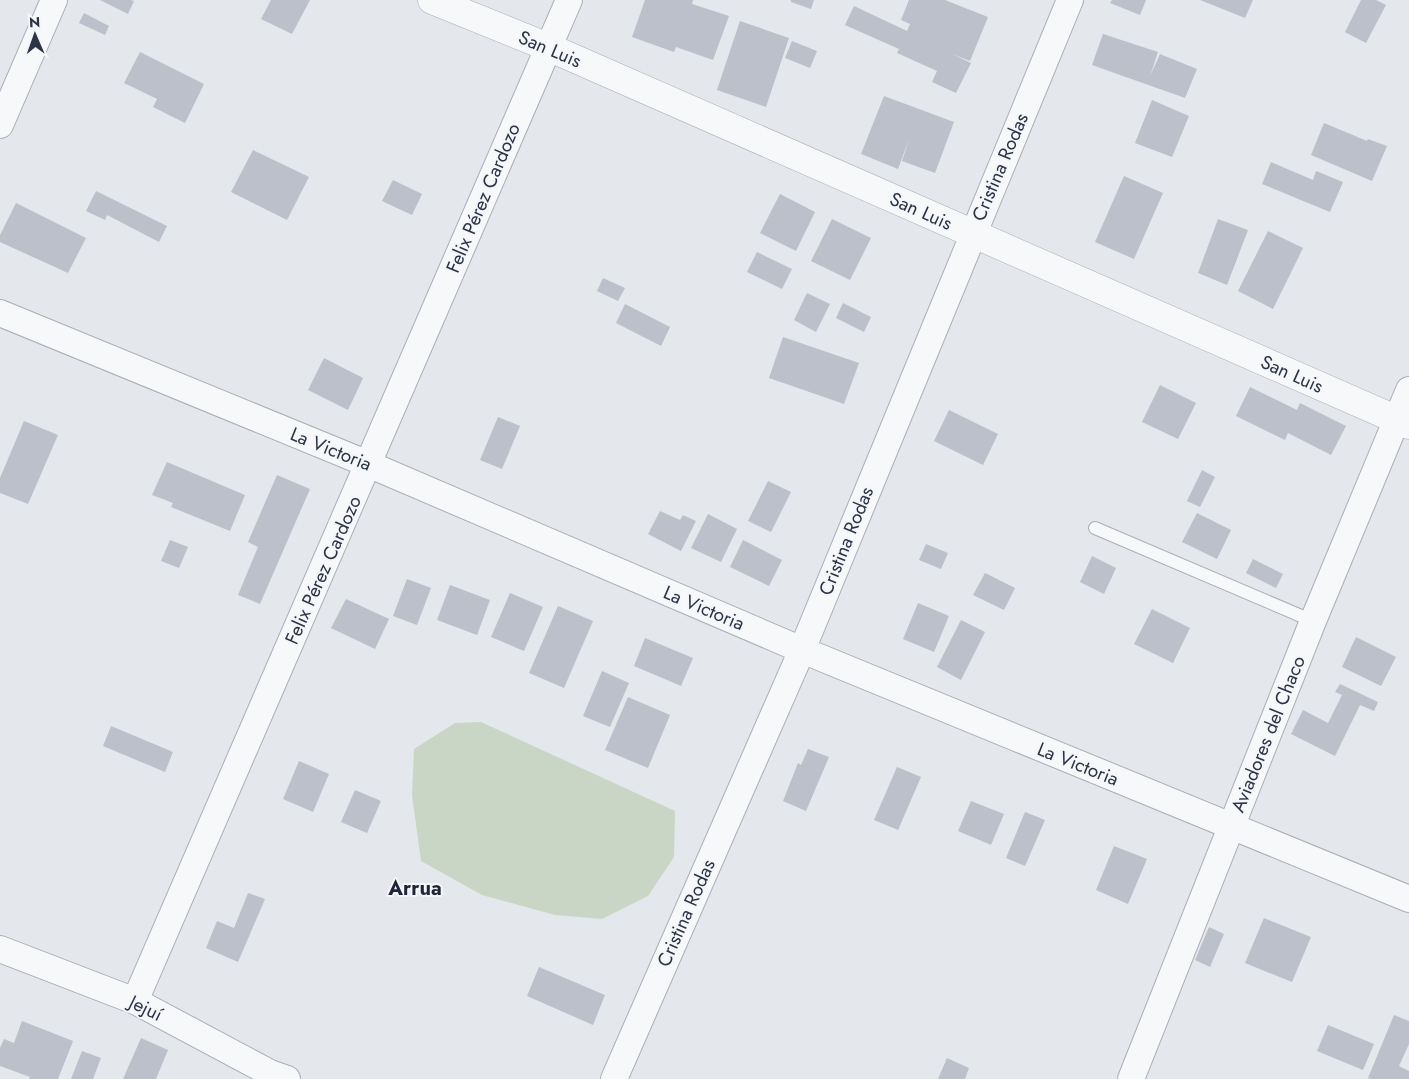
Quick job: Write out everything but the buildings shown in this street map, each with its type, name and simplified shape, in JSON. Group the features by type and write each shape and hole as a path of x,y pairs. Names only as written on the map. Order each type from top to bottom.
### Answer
{"street":[{"path":"0,125 54,0"},
{"name":"San Luis","path":"432,0 548,47 1403,423"},
{"name":"Felix Pérez Cardozo","path":"135,1001 568,0"},
{"name":"Cristina Rodas","path":"614,1079 802,650 1070,0"},
{"name":"La Victoria","path":"0,313 368,464 802,650 1409,899"},
{"name":"Aviadores del Chaco","path":"1131,1079 1230,826 1314,620 1403,423 1409,390"},
{"name":"Jejuí","path":"0,949 135,1001 275,1077"}],"lane":[{"path":"1095,528 1314,620"}],"green space":[{"path":"481,722 675,811 674,857 648,896 602,919 555,915 482,895 421,861 412,795 414,749 455,723"}],"district":[{"name":"Arrua","path":"415,888"}]}
